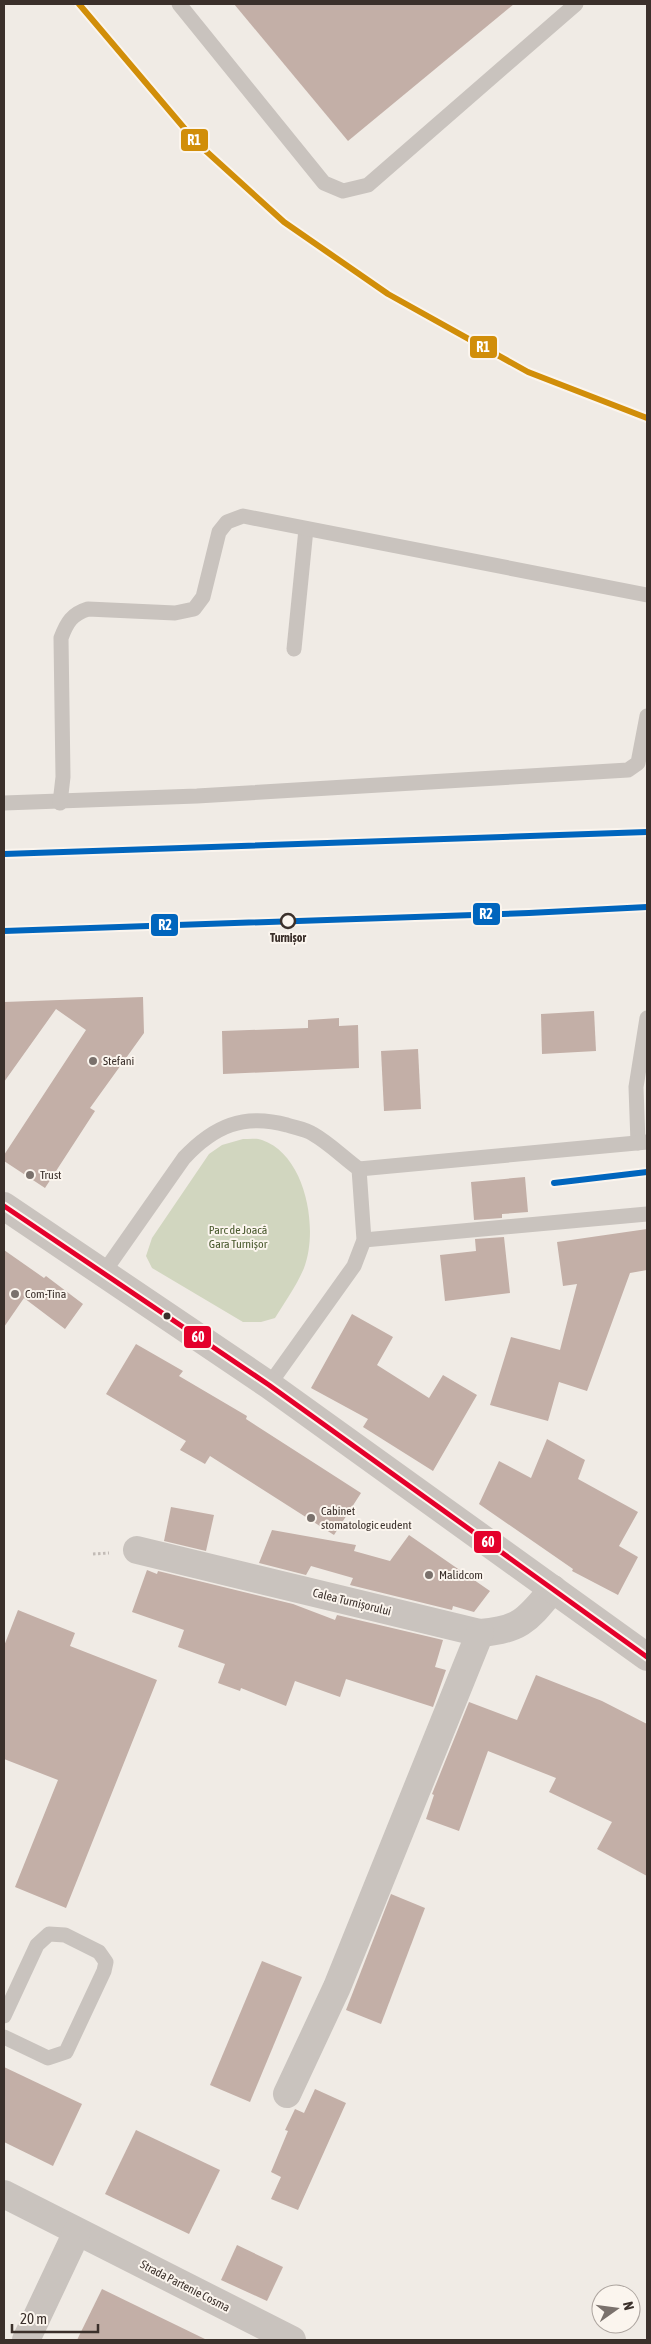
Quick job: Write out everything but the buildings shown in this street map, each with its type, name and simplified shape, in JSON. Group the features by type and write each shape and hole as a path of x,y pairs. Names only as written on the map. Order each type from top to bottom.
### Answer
{"street":[{"path":"4,1206 269,1385 647,1657"},
{"name":"Calea Turnișorului","path":"137,1550 480,1633 512,1628 524,1621 553,1589"},
{"path":"287,2094 336,1987 480,1633"},
{"name":"Strada Partenie Cosma","path":"4,2194 292,2340"},
{"path":"26,2340 77,2232"}],"lane":[{"path":"178,4 324,183 343,191 368,185 576,4"},
{"path":"60,802 63,777 61,638 67,621 77,613 88,609 175,613 194,609 203,597 219,532 227,522 243,516 624,588 647,595"},
{"path":"294,649 306,529"},
{"path":"4,803 60,802 616,772 628,770 643,763 647,716"},
{"path":"104,1272 184,1158 196,1145 227,1126 266,1119 312,1133 359,1169 643,1143 636,1087 647,1018"},
{"path":"269,1385 354,1266 364,1240 359,1169"},
{"path":"364,1240 647,1214"},
{"path":"4,2016 37,1945 49,1934 65,1935 99,1952 106,1962 104,1971 66,2052 48,2058 4,2037"}],"green space":[{"name":"Parc de Joacă Gara Turnișor","path":"243,1139 262,1140 277,1148 289,1161 299,1177 309,1214 310,1234 304,1268 275,1318 261,1322 243,1322 152,1268 146,1256 152,1238 209,1154 222,1145"}],"transit line":[{"name":"R1","path":"79,4 196,142 284,222 388,294 528,372 647,418"},
{"name":"R2","path":"4,854 647,832"},
{"name":"R2","path":"4,931 529,913 647,907"},
{"name":"R2","path":"554,1183 647,1172"},
{"name":"60","path":"4,1206 269,1385 647,1657"}],"place":[{"name":"Turnișor","path":"288,921"},
{"name":"Stefani","path":"93,1061"},
{"name":"Trust","path":"30,1175"},
{"name":"Com-Tina","path":"15,1294"},
{"name":"Cabinet stomatologic eudent","path":"311,1518"},
{"name":"Malidcom","path":"429,1575"}]}
